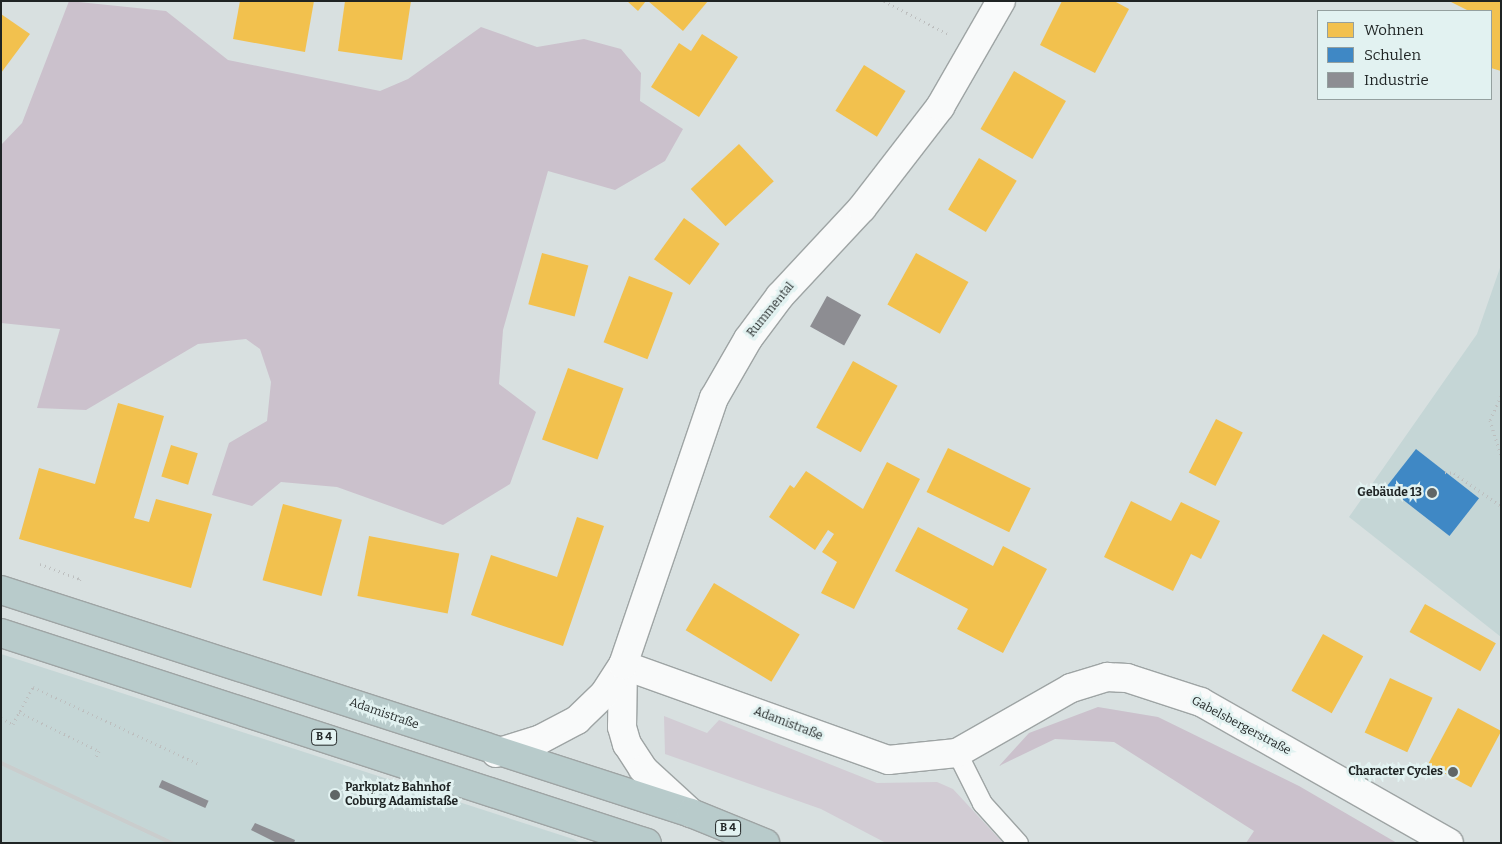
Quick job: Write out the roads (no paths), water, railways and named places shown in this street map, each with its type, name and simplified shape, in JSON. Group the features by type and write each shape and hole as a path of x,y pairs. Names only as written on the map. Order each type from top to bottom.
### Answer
{"highway":[{"name":"Adamistraße","path":"1,590 496,753 691,813 765,843"},
{"name":"B 4","path":"1,633 647,843"}],"street":[{"name":"Rummental","path":"496,753 541,739 578,720 604,694 623,665 714,398 748,338 780,296 862,208 940,107 1001,1"},
{"name":"Rummental","path":"623,665 622,728 627,744 643,769 691,813"},
{"name":"Adamistraße","path":"623,665 663,676 864,754 888,760 957,753 1020,714"},
{"name":"Gabelsbergerstraße","path":"1020,714 1071,688 1107,677 1127,678 1201,702 1449,843"}],"lane":[{"path":"957,753 982,803 1018,843"}],"railway":[{"path":"1,763 172,843"}],"place":[{"name":"Gebäude 13","path":"1432,493"},
{"name":"Character Cycles","path":"1453,772"},
{"name":"Parkplatz Bahnhof Coburg Adamistaße","path":"335,795"}]}
